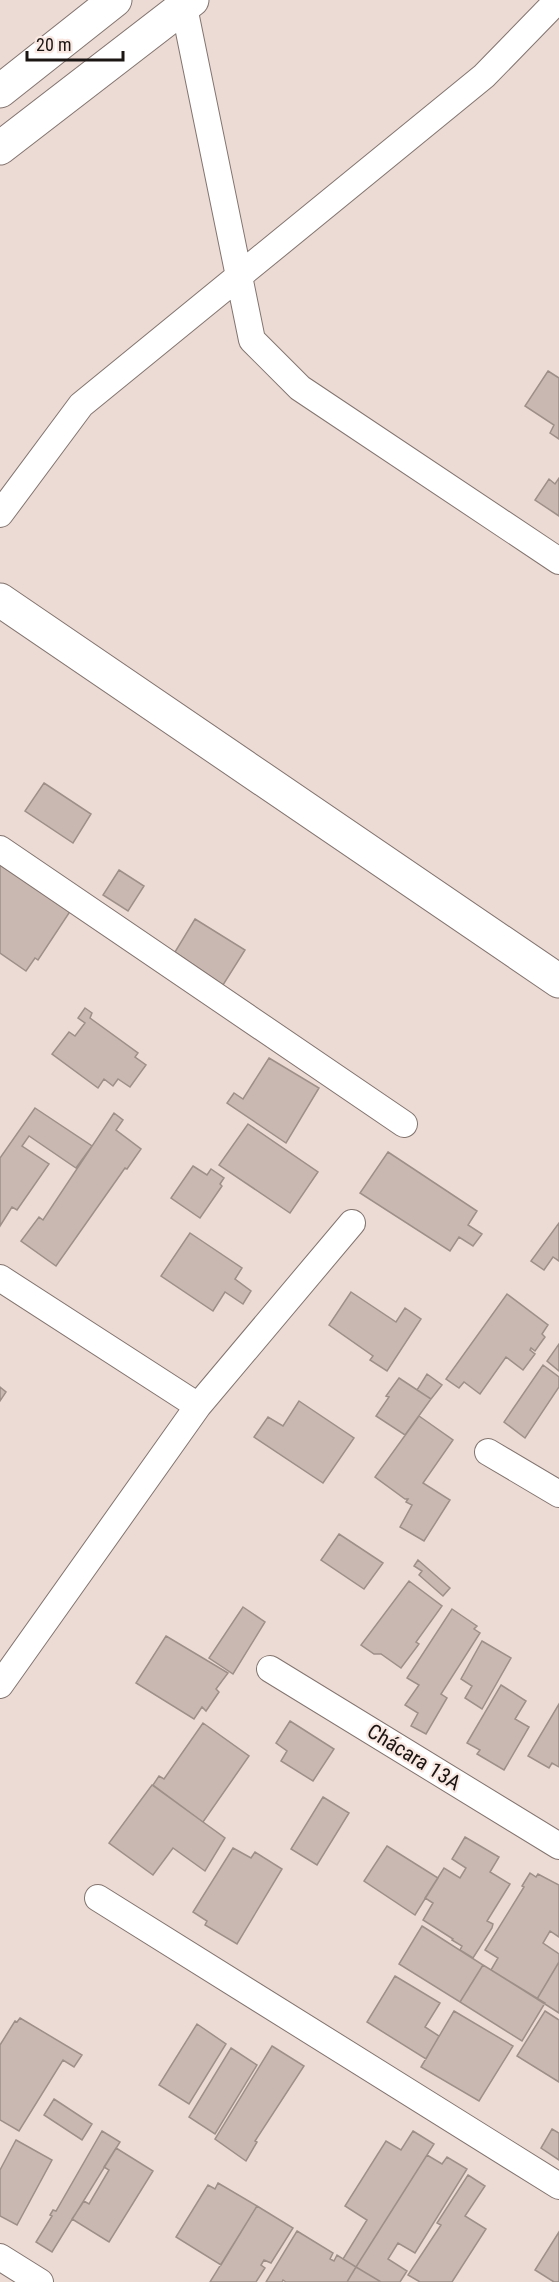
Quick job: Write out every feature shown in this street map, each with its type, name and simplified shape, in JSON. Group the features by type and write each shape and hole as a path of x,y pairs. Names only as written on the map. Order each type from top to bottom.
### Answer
{"main road":[{"path":"0,91 115,0"},
{"path":"0,148 188,4"},
{"path":"0,600 559,981"}],"street":[{"path":"0,514 81,405 484,76 558,0"},
{"path":"188,4 252,340 300,388 559,561"},
{"path":"0,849 404,1124"},
{"path":"0,1685 198,1406 352,1223"},
{"path":"0,1278 198,1406"},
{"path":"488,1452 559,1494"},
{"name":"Chácara 13A","path":"270,1669 559,1846"},
{"path":"98,1898 559,2186"},
{"path":"0,2257 40,2282"}],"building":[{"path":"548,371 559,378 559,439 550,433 554,425 525,406"},
{"path":"559,478 559,516 535,500 549,479 555,484"},
{"path":"44,783 91,814 73,843 25,811"},
{"path":"0,865 71,910 38,960 35,958 26,971 0,953"},
{"path":"119,870 144,886 128,911 103,895"},
{"path":"195,919 245,950 223,985 175,952"},
{"path":"85,1008 92,1013 90,1018 138,1053 135,1057 146,1065 130,1087 118,1079 113,1086 104,1079 98,1088 52,1054 69,1032 75,1036 85,1023 78,1018"},
{"path":"269,1058 319,1088 286,1143 227,1103 234,1093 243,1099"},
{"path":"35,1108 92,1146 76,1168 29,1136 22,1146 49,1164 17,1210 12,1207 0,1226 0,1158"},
{"path":"114,1113 123,1120 116,1130 141,1149 56,1266 21,1241 39,1217 43,1220"},
{"path":"248,1124 318,1172 290,1213 219,1165"},
{"path":"388,1152 477,1211 468,1225 482,1234 473,1246 459,1237 450,1251 360,1193"},
{"path":"193,1166 207,1175 211,1169 224,1178 220,1184 222,1186 200,1218 171,1198"},
{"path":"559,1223 559,1261 553,1257 544,1270 531,1261"},
{"path":"190,1233 242,1268 235,1279 251,1291 243,1304 225,1292 213,1311 161,1276"},
{"path":"351,1292 396,1322 405,1308 421,1319 387,1371 370,1360 373,1356 329,1325"},
{"path":"507,1294 548,1325 542,1334 545,1337 535,1351 531,1348 530,1350 535,1354 523,1370 506,1357 480,1394 464,1382 459,1388 446,1379"},
{"path":"559,1344 559,1371 547,1361"},
{"path":"543,1365 559,1377 559,1387 525,1438 504,1422"},
{"path":"427,1374 442,1385 431,1399 417,1390"},
{"path":"399,1378 431,1399 405,1435 376,1416 389,1397 386,1396"},
{"path":"0,1387 6,1392 0,1401"},
{"path":"299,1401 354,1438 323,1483 254,1437 268,1417 283,1426"},
{"path":"419,1416 453,1440 423,1483 450,1500 424,1541 400,1527 412,1505 406,1502 408,1499 375,1477"},
{"path":"339,1534 383,1563 364,1589 321,1560"},
{"path":"418,1560 450,1588 443,1596 419,1575 422,1571 414,1566"},
{"path":"409,1581 442,1606 416,1642 419,1644 401,1668 381,1654 374,1654 361,1645"},
{"path":"243,1607 265,1622 233,1674 209,1658"},
{"path":"452,1609 477,1626 474,1629 480,1633 441,1694 447,1698 426,1734 411,1726 418,1713 405,1705 419,1685 407,1678"},
{"path":"166,1636 228,1673 216,1689 219,1692 206,1711 202,1707 194,1719 136,1683"},
{"path":"482,1641 511,1658 482,1709 465,1698 472,1686 461,1679"},
{"path":"501,1685 526,1701 515,1719 529,1727 504,1770 477,1754 480,1750 467,1743"},
{"path":"559,1704 559,1767 552,1763 549,1768 528,1756"},
{"path":"290,1721 334,1749 313,1781 281,1761 287,1751 276,1743"},
{"path":"203,1723 249,1756 203,1822 153,1785 159,1776 164,1779"},
{"path":"152,1785 225,1838 205,1871 173,1848 153,1875 109,1843"},
{"path":"323,1797 349,1813 317,1865 291,1849"},
{"path":"465,1837 499,1857 490,1872 510,1884 487,1921 493,1924 492,1928 473,1958 460,1950 462,1946 453,1939 423,1920 433,1903 425,1898 444,1868 460,1878 466,1868 452,1859"},
{"path":"387,1846 438,1878 415,1915 364,1881"},
{"path":"233,1848 251,1858 255,1852 282,1869 237,1944 205,1925 207,1921 193,1912"},
{"path":"530,1873 536,1877 538,1874 559,1885 559,1937 550,1931 543,1943 559,1954 559,1962 537,1999 491,1970 498,1958 485,1950 524,1887 522,1886"},
{"path":"422,1926 483,1965 460,2002 399,1964"},
{"path":"559,1962 559,2013 537,1999"},
{"path":"483,1965 545,2003 522,2041 460,2002"},
{"path":"395,1976 440,2003 425,2027 439,2036 426,2059 367,2022"},
{"path":"454,2011 513,2046 479,2101 421,2067"},
{"path":"545,2011 559,2020 559,2082 517,2056"},
{"path":"20,2018 82,2055 74,2067 63,2060 19,2131 0,2120 0,2045 15,2021 17,2022"},
{"path":"197,2024 226,2044 189,2104 159,2085"},
{"path":"272,2046 304,2066 255,2141 257,2142 246,2161 215,2139"},
{"path":"231,2048 257,2065 215,2134 189,2117"},
{"path":"54,2099 92,2124 82,2140 44,2115"},
{"path":"552,2129 559,2133 559,2160 541,2148"},
{"path":"102,2131 120,2142 52,2252 36,2242"},
{"path":"413,2131 434,2144 356,2267 343,2259 367,2220 345,2206 386,2141 401,2150"},
{"path":"16,2140 52,2160 17,2225 0,2216 0,2170"},
{"path":"116,2148 153,2171 109,2242 72,2219 84,2201 89,2204 109,2170 104,2167"},
{"path":"427,2155 442,2164 447,2157 467,2169 415,2253 398,2243 388,2259 407,2271 400,2282 381,2282 356,2267"},
{"path":"468,2175 485,2186 465,2216 486,2229 452,2282 420,2282 408,2275 441,2225 437,2223"},
{"path":"218,2183 257,2206 221,2265 176,2237 208,2185 215,2189"},
{"path":"257,2206 293,2228 271,2263 264,2260 261,2265 265,2268 256,2282 210,2282"},
{"path":"297,2231 333,2253 330,2259 334,2261 337,2255 356,2267 347,2282 286,2282 283,2280 282,2282 266,2282"},
{"path":"559,2232 559,2282 554,2282 535,2270"},
{"path":"356,2267 381,2282 347,2282"}]}
